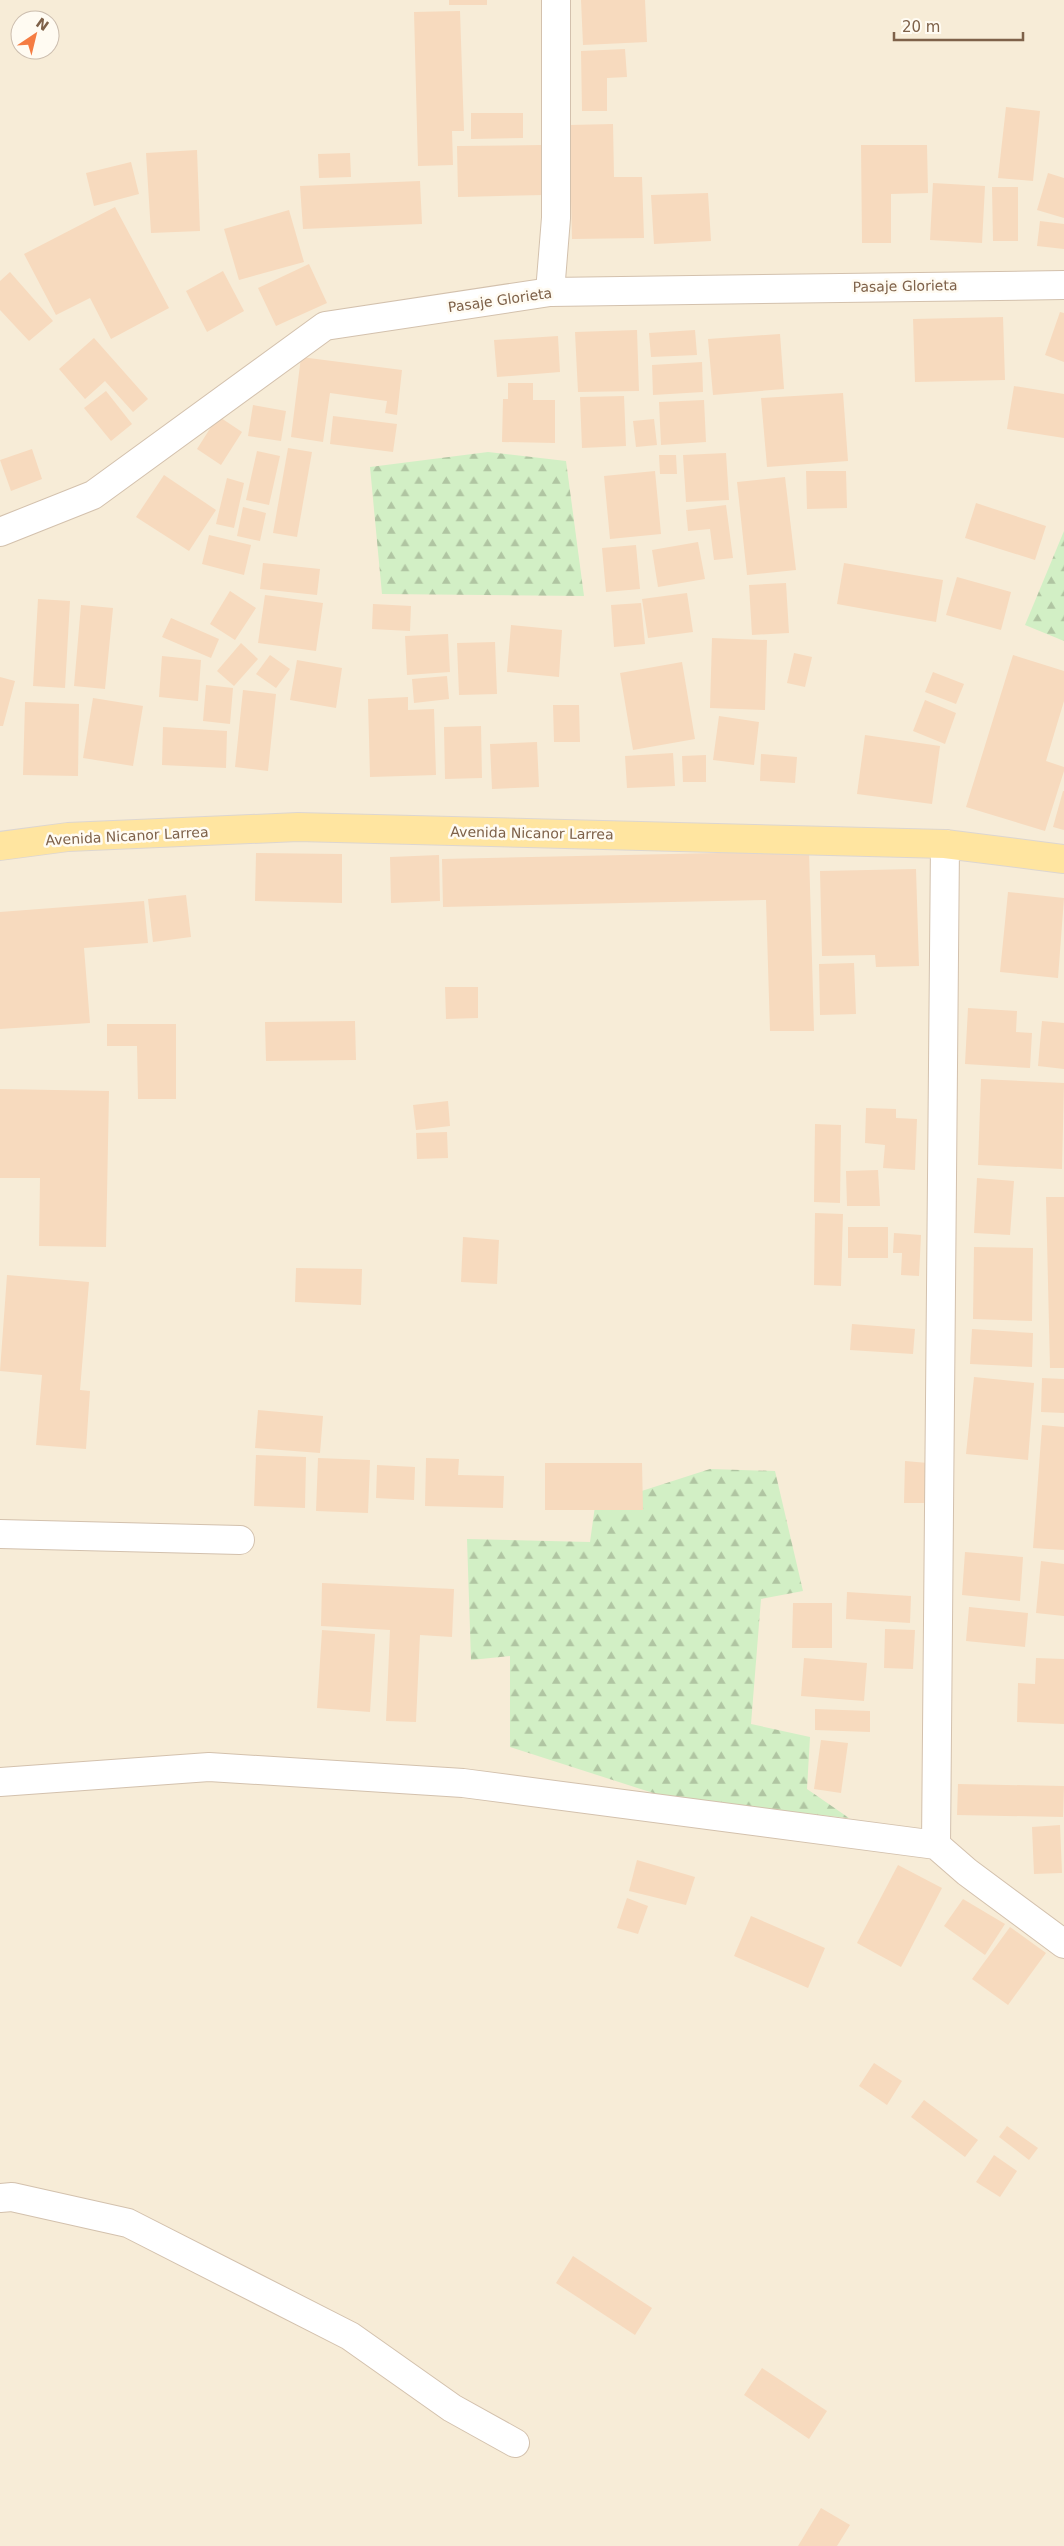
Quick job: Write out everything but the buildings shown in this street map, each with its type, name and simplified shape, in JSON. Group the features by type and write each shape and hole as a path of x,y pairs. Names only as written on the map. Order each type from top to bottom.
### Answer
{"main road":[{"name":"Avenida Nicanor Larrea","path":"0,846 68,837 298,827 945,844 1064,858"}],"street":[{"path":"550,292 556,218 556,0"},
{"name":"Pasaje Glorieta","path":"0,532 93,495 325,326 550,292 1064,285"},
{"path":"936,1845 945,844"},
{"path":"0,1534 240,1540"},
{"path":"0,1782 208,1767 453,1783 936,1845 967,1872 1064,1944"},
{"path":"0,2198 12,2197 128,2223 350,2336 452,2408 515,2443"}],"shaded area":[{"path":"0,0 1064,0 1064,2546 0,2546"}],"green space":[{"path":"488,452 566,461 584,596 382,594 370,467"},
{"path":"1064,531 1064,641 1025,625"},
{"path":"710,1469 775,1471 803,1591 761,1599 751,1724 810,1737 807,1789 849,1818 678,1801 510,1747 510,1656 471,1660 467,1539 590,1542 595,1506"}]}
